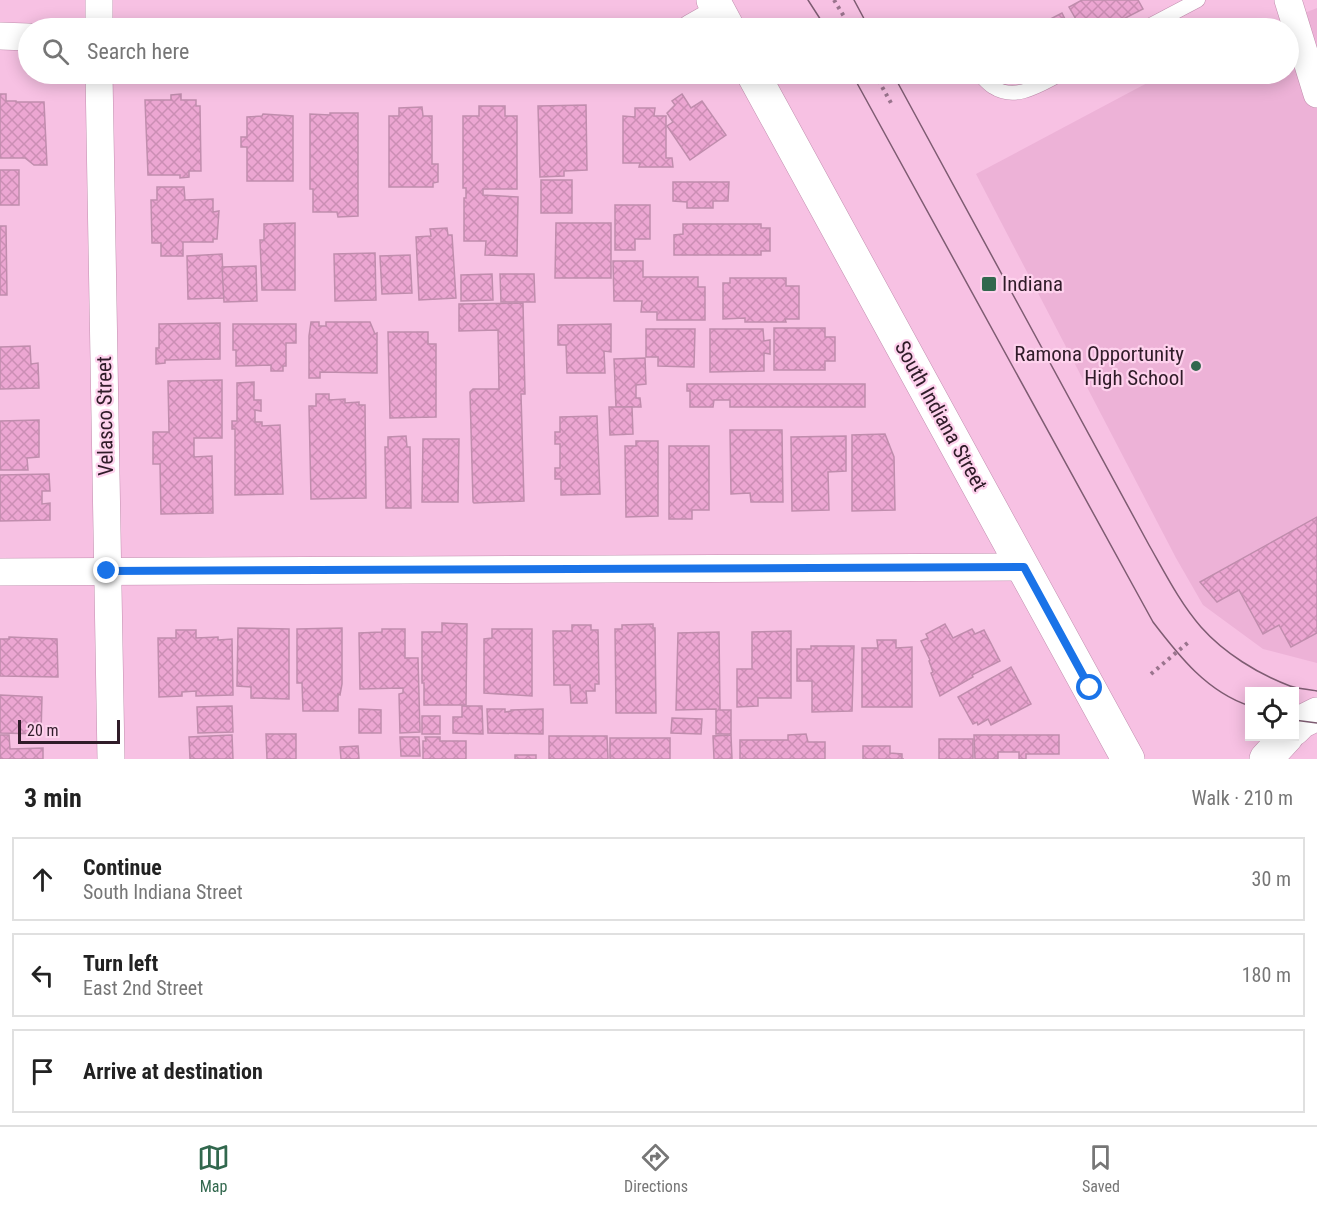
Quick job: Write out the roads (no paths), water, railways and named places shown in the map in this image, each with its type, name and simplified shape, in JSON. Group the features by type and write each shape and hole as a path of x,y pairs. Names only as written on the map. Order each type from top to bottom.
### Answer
{"street":[{"path":"99,0 99,18"},
{"path":"1288,0 1294,18"},
{"path":"0,36 18,36"},
{"path":"1299,36 1317,94"},
{"name":"Velasco Street","path":"99,84 111,759"},
{"name":"South Indiana Street","path":"758,84 1128,759"},
{"path":"0,572 1024,567"},
{"path":"1299,724 1317,714"},
{"path":"1266,759 1282,741"}],"lane":[{"path":"1164,18 1198,0"},
{"path":"989,84 993,88 1012,94 1043,84"}],"tram line":[{"path":"808,0 820,18"},
{"path":"854,0 864,18"},
{"path":"857,84 1153,622 1195,672 1220,692 1245,704"},
{"path":"898,84 1149,545 1186,608 1210,637 1242,662 1290,686 1317,691"},
{"path":"1299,721 1317,723"}],"place":[{"name":"Indiana","path":"989,284"},
{"name":"Ramona Opportunity High School","path":"1196,366"}]}
